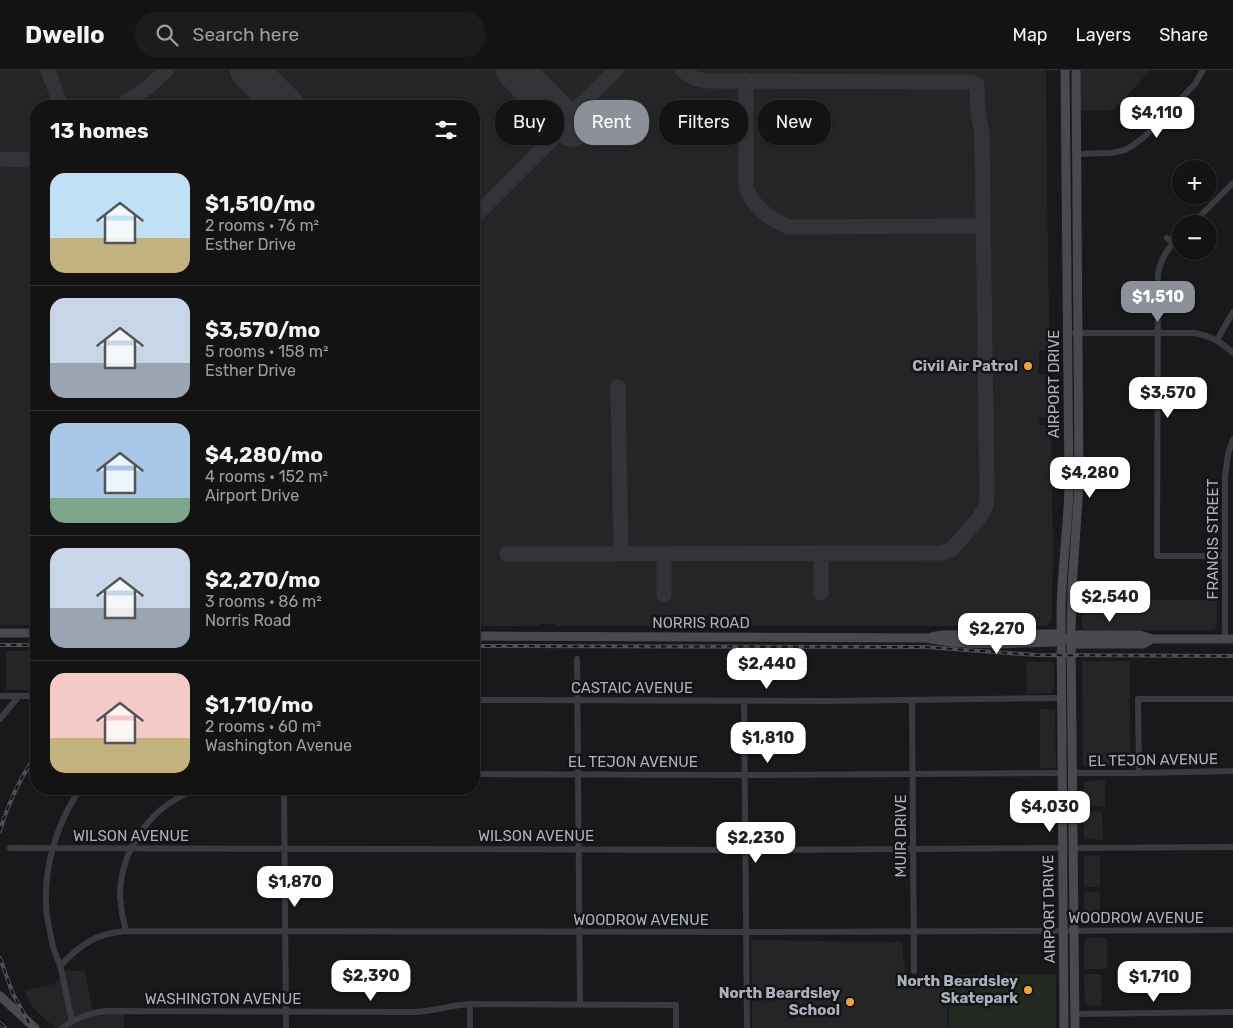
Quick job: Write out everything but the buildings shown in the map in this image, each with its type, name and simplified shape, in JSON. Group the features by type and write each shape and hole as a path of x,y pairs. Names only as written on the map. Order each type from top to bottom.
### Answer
{"main road":[{"name":"AIRPORT DRIVE","path":"1064,1028 1061,594 1068,499 1065,70"},
{"name":"AIRPORT DRIVE","path":"1075,1028 1071,638 1079,485 1076,70"},
{"path":"1065,91 1071,116 1071,148 1076,154"},
{"path":"0,633 30,633"},
{"name":"NORRIS ROAD","path":"480,636 927,638 941,635 1055,634 1061,638 1071,638 1078,634 1140,635 1152,639 1229,639"},
{"path":"0,996 35,1028"}],"street":[{"path":"1076,154 1111,153 1126,150 1143,138 1195,84 1203,70"},
{"path":"1201,215 1233,183"},
{"path":"1167,238 1172,242"},
{"path":"1172,244 1162,258 1158,274 1157,556 1225,556"},
{"path":"1217,340 1233,312"},
{"path":"1068,333 1195,333 1210,336 1225,345 1233,353"},
{"name":"FRANCIS STREET","path":"1229,639 1225,556 1226,472 1228,454 1233,439"},
{"path":"578,659 580,1004"},
{"path":"0,696 30,696"},
{"path":"0,719 19,696"},
{"name":"CASTAIC AVENUE","path":"480,700 744,701 1061,698"},
{"path":"1139,773 1138,699 1233,699"},
{"name":"MUIR DRIVE","path":"912,700 914,971"},
{"path":"744,701 747,1028"},
{"name":"EL TEJON AVENUE","path":"1073,773 1233,771"},
{"name":"EL TEJON AVENUE","path":"480,774 1061,773"},
{"path":"62,1028 72,1021 47,916 47,883 52,848 61,823 76,795"},
{"path":"126,931 121,910 121,885 123,871 131,848 146,825 164,807 184,795"},
{"path":"284,795 286,1028"},
{"path":"1074,848 1233,847"},
{"name":"WILSON AVENUE","path":"10,848 746,850 1062,848"},
{"name":"WOODROW AVENUE","path":"60,966 88,941 108,933 126,931 914,932 1233,930"},
{"path":"470,1004 470,1028"},
{"name":"WASHINGTON AVENUE","path":"72,1021 86,1015 105,1011 420,1012 447,1006 470,1004 676,1005 676,1028"},
{"path":"1075,1014 1233,1012"}],"shaded area":[{"path":"0,70 1046,70 1050,350 1039,350 1039,375 1050,375 1050,417 1039,417 1040,425 1051,425 1053,546 1052,620 1046,626 556,626 555,624 539,624 538,626 480,626 480,100 30,100 30,625 0,625"},
{"path":"1080,70 1151,70 1114,109 1080,111"},
{"path":"1082,599 1217,600 1217,625 1214,630 1086,630 1082,627"},
{"path":"6,651 30,651 30,690 6,690"},
{"path":"1082,661 1130,661 1130,766 1083,766"},
{"path":"1026,662 1054,662 1054,688 1051,693 1027,694"},
{"path":"1040,709 1055,709 1056,768 1040,768"},
{"path":"1105,780 1105,806 1083,806 1084,783"},
{"path":"1102,811 1103,840 1085,839 1083,812"},
{"path":"1100,855 1100,887 1084,887 1084,857"},
{"path":"1084,892 1100,892 1100,924 1089,924 1084,921"},
{"path":"1087,938 1107,938 1107,969 1084,969 1084,943"},
{"name":"North Beardsley School","path":"751,940 902,942 905,976 947,975 948,1028 752,1028"},
{"path":"66,971 85,971 93,1015 124,1014 124,1028 55,1028 33,1008 24,990 54,984"},
{"path":"1056,974 1056,1028 949,1028 949,975"},
{"path":"1084,974 1101,974 1102,1006 1090,1006 1085,1003"}],"taxiway":[{"path":"48,70 59,100"},
{"path":"129,100 167,70"},
{"path":"586,100 616,70"},
{"path":"507,554 942,553 952,549 979,518 986,506 982,133 978,114 977,85 969,82 706,81 693,78 682,70"},
{"path":"480,211 550,141 581,105 572,109 563,109 549,104 525,79"},
{"path":"746,80 746,187 757,206 763,212 789,227 974,226 979,227 983,232"},
{"path":"0,159 30,160"},
{"path":"618,387 621,554"},
{"path":"664,554 664,595"},
{"path":"821,554 821,593"}],"runway":[{"path":"249,70 279,100"},
{"path":"515,70 572,128"}],"railway":[{"path":"0,645 30,645"},
{"path":"480,646 925,647 1037,655 1233,656"},
{"path":"0,831 15,791 30,765"},
{"path":"0,958 13,994 32,1028"},
{"path":"0,1023 5,1028"}],"place":[{"name":"Civil Air Patrol","path":"1028,366"},
{"name":"North Beardsley Skatepark","path":"1028,990"},
{"name":"North Beardsley School","path":"850,1002"}]}
